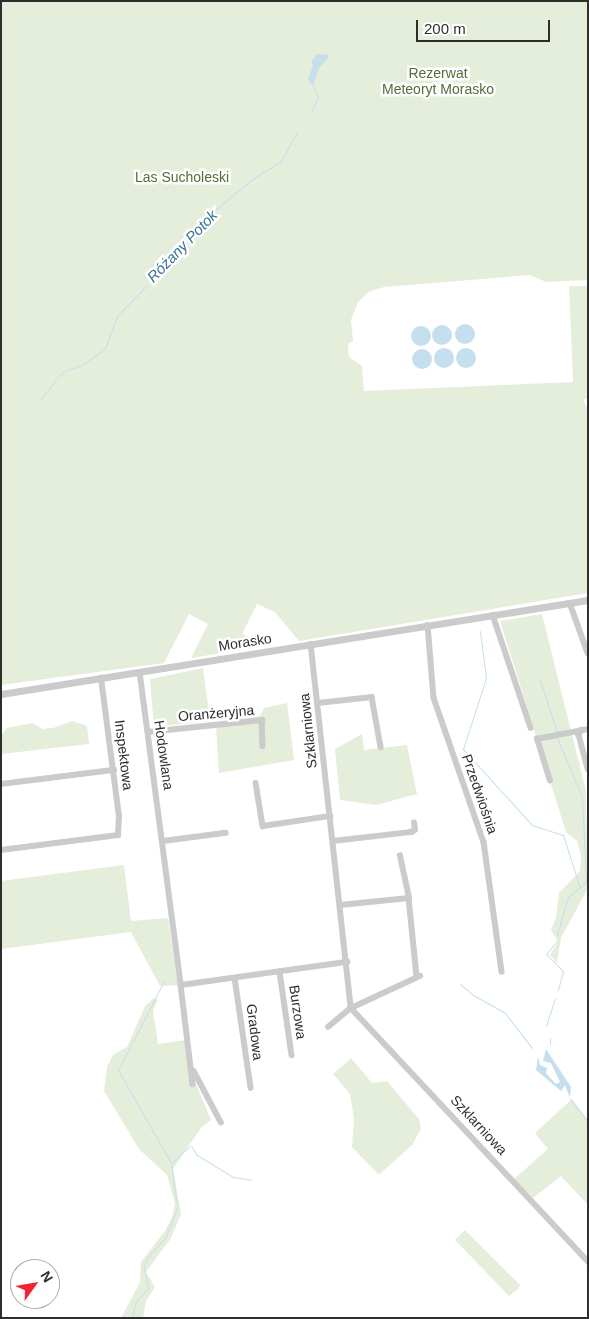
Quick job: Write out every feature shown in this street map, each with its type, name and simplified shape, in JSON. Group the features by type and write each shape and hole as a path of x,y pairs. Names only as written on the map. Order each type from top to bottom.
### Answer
{"street":[{"name":"Morasko","path":"1,694 588,600"},
{"path":"570,602 588,654"},
{"path":"493,615 531,728"},
{"name":"Przedwiośnia","path":"428,625 434,698 484,842 502,972"},
{"name":"Szklarniowa","path":"311,644 351,1008 588,1261"},
{"name":"Hodowlana","path":"140,672 193,1084"},
{"name":"Inspektowa","path":"1,850 118,835 114,770 102,678"},
{"path":"318,703 372,696 381,747"},
{"name":"Oranżeryjna","path":"148,732 262,720 263,746"},
{"path":"585,729 578,735 588,769"},
{"path":"550,782 537,739 585,729"},
{"path":"1,784 114,770"},
{"path":"256,783 263,826 330,816"},
{"path":"333,841 411,832 415,830 414,823"},
{"path":"163,841 225,833"},
{"path":"328,1027 351,1008 419,977 409,898 400,856"},
{"path":"340,905 409,898"},
{"path":"181,985 347,962"},
{"name":"Burzowa","path":"280,972 292,1055"},
{"name":"Gradowa","path":"235,978 251,1088"},
{"name":"Hodowlana","path":"192,1067 221,1122"}],"green space":[{"path":"1,1 588,1 588,280 546,282 530,275 384,287 369,292 358,302 351,320 353,341 348,344 349,357 362,366 364,391 573,382 569,286 588,286 588,398 583,400 588,409 588,593 299,641 275,612 257,604 242,634 265,646 191,658 208,624 189,614 164,663 1,685"},
{"path":"542,614 586,791 588,888 561,938 557,963 550,955 558,942 551,930 556,918 559,893 580,871 581,856 577,841 566,832 500,621"},
{"path":"203,668 210,721 154,727 150,679"},
{"path":"287,703 294,760 219,773 216,727 260,716 264,708"},
{"path":"72,721 87,726 89,744 1,754 1,735 7,728 32,723 43,729 53,728"},
{"path":"362,734 364,750 407,745 417,794 376,805 340,800 335,749"},
{"path":"124,865 131,921 168,918 178,985 160,986 131,932 1,949 1,881"},
{"path":"154,998 158,1000 153,1010 158,1044 186,1040 188,1065 211,1120 201,1128 173,1169 181,1214 171,1238 146,1272 155,1287 146,1301 143,1318 121,1318 140,1282 141,1262 165,1231 172,1217 175,1203 167,1175 139,1149 104,1091 107,1067 113,1055 127,1047 145,1006"},
{"path":"351,1058 372,1083 387,1081 419,1119 421,1129 412,1145 378,1174 352,1147 354,1119 350,1094 333,1074"},
{"path":"572,1099 588,1120 588,1205 561,1176 533,1198 514,1179 548,1149 535,1133"},
{"path":"465,1230 520,1285 509,1296 455,1240"}],"water":[{"path":"317,54 328,55 328,58 319,68 313,86 308,80 313,65 311,62"},
{"path":"465,324 472,327 475,334 472,341 465,344 458,341 455,334 458,327"},
{"path":"442,325 449,328 452,335 449,342 442,345 435,342 432,335 435,328"},
{"path":"421,326 428,329 431,336 428,343 421,346 414,343 411,336 414,329"},
{"path":"444,348 451,351 454,358 451,365 444,368 437,365 434,358 437,351"},
{"path":"466,348 473,351 476,358 473,365 466,368 459,365 456,358 459,351"},
{"path":"422,349 429,352 432,359 429,366 422,369 415,366 412,359 415,352"},
{"path":"546,1049 571,1087 570,1098 565,1085 561,1091 536,1070 538,1056 540,1065 547,1068 546,1073 556,1084 560,1082 551,1063 543,1061"}],"waterway":[{"name":"Różany Potok","path":"311,112 318,98 313,86"},
{"name":"Różany Potok","path":"151,278 199,223 254,178 281,161 297,132"},
{"name":"Różany Potok","path":"57,378 64,371 84,364 105,348 117,316 146,286"},
{"name":"Różany Potok","path":"39,401 55,381"},
{"path":"480,631 486,678 463,749 532,825 563,835 580,888"},
{"path":"540,680 557,732"},
{"path":"557,738 582,797 586,881"},
{"path":"557,935 568,897 588,880"},
{"path":"557,941 546,954 563,971 558,990"},
{"path":"164,981 118,1070 171,1163 177,1205"},
{"path":"460,984 473,995 505,1013 532,1048"},
{"path":"546,1026 555,998"},
{"path":"550,1038 550,1044"},
{"path":"570,1099 588,1122"},
{"path":"171,1163 190,1146"},
{"path":"191,1146 197,1155 233,1177 251,1180"},
{"path":"132,1318 136,1301 148,1289 144,1266 147,1258 165,1238 177,1208"}],"park label":[{"name":"Rezerwat Meteoryt Morasko","path":"438,82"},
{"name":"Las Sucholeski","path":"182,177"}]}
